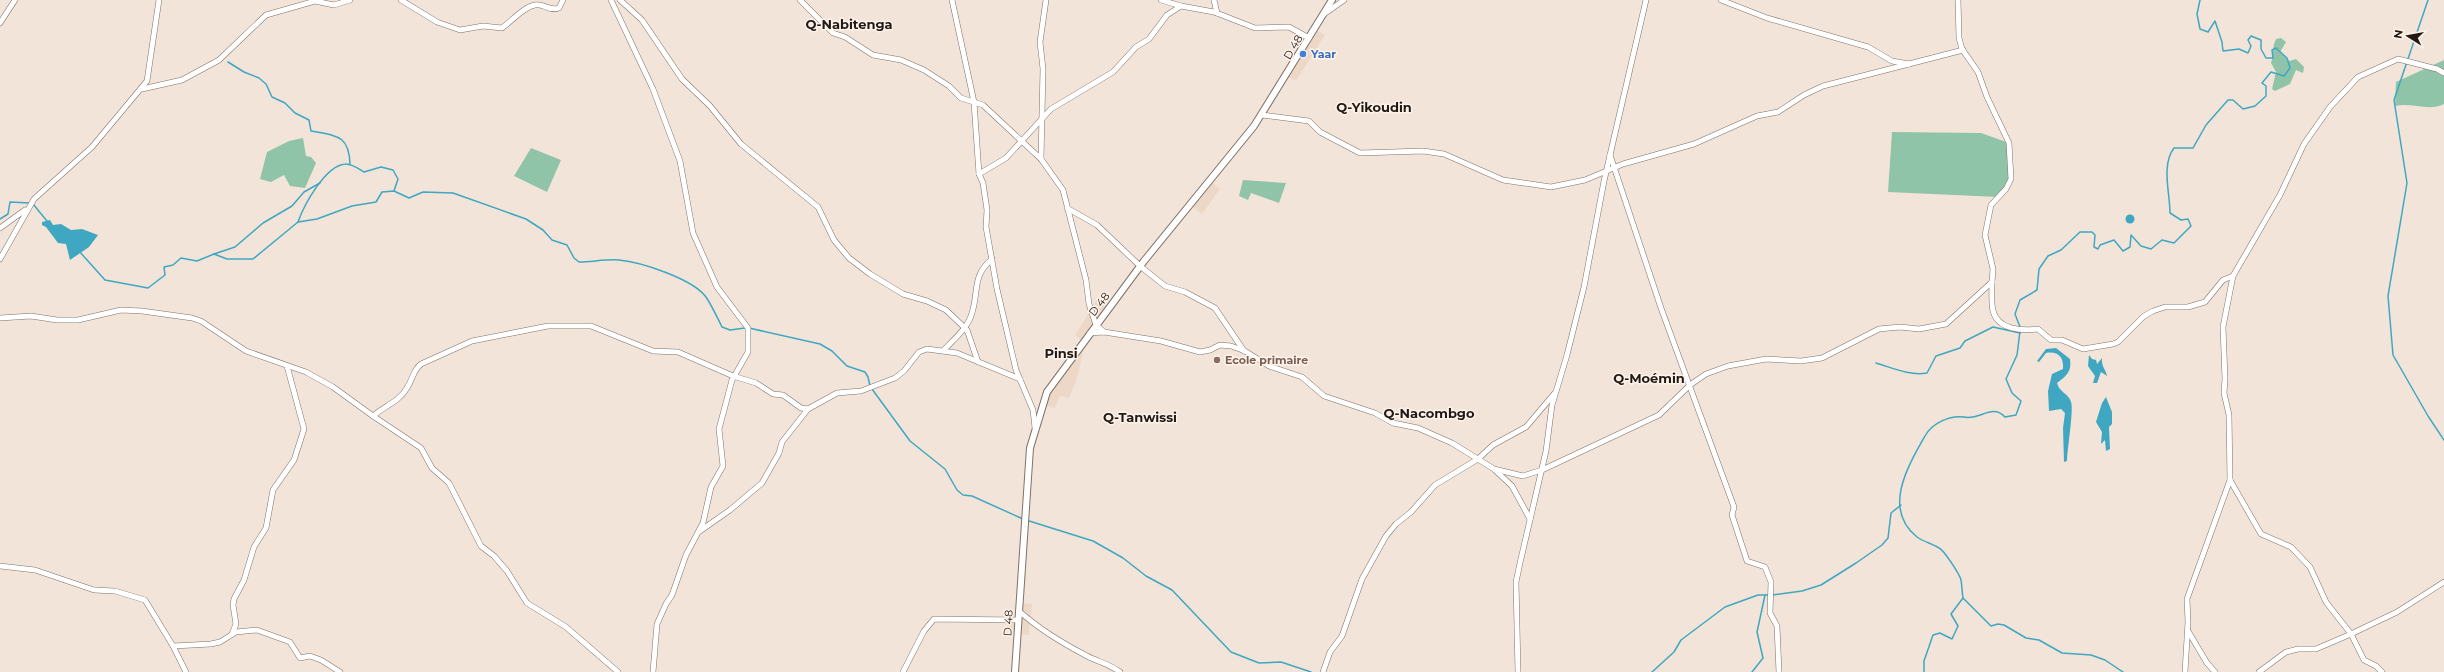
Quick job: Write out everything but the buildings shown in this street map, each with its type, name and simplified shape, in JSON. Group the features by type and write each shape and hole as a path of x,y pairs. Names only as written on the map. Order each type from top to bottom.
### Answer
{"street":[{"path":"0,23 15,0"},
{"path":"0,259 26,210 34,199 92,147 142,89 149,75 155,14 159,0"},
{"path":"142,89 182,80 219,60 266,15 316,1 334,5 350,0"},
{"path":"401,0 436,22 460,30 483,26 502,28 528,7 537,4 550,10 555,10 559,8 563,0"},
{"path":"611,0 653,89 680,161 693,233 717,287 748,328 748,352 733,376 723,406 719,428 723,466 711,487 699,531 686,555 672,595 657,624 653,672"},
{"path":"620,0 642,20 682,79 710,106 742,144 818,207 834,240 849,258 903,294 927,300 946,310 965,328 978,362"},
{"path":"800,0 833,33 845,37 873,55 901,60 924,70 949,86 961,98 983,105 1022,143 1042,159 1061,185 1096,325 1104,332"},
{"path":"952,0 974,102 979,174 983,183 987,210 986,227 992,259 1006,330 1020,379 1033,410 1035,429"},
{"path":"1042,159 1043,69 1040,42 1046,0"},
{"path":"1161,0 1181,6 1216,13 1255,28 1289,27 1309,38"},
{"path":"1214,0 1216,13"},
{"name":"D 48","path":"1015,672 1030,448 1050,387 1140,266 1262,115 1332,0"},
{"path":"1324,14 1344,0"},
{"path":"1518,672 1516,582 1546,451 1552,404 1584,287 1606,172 1646,0"},
{"path":"1721,0 1767,18 1868,47 1892,60 1909,64"},
{"path":"1958,0 1959,38 1963,50 1978,72 1987,97 2009,143 2011,179 2006,189 1991,205 1985,234 1993,269 1993,311 2002,324 2020,330 2038,329 2051,340 2062,340 2088,350 2118,342 2144,316 2153,311 2165,307 2188,307 2206,302 2223,280 2233,276"},
{"path":"979,174 1006,158 1022,143 1052,108 1113,72 1136,47 1149,39 1166,15 1181,6"},
{"path":"1262,115 1309,121 1320,132 1360,153 1423,151 1444,154 1503,180 1542,187 1551,187 1585,180 1614,168 1694,144 1757,116 1778,112 1823,86 1963,50"},
{"path":"2185,672 2188,630 2187,599 2230,480 2229,415 2224,393 2226,379 2223,326 2233,276 2280,195 2304,144 2330,107 2358,77 2398,59 2436,69 2444,73"},
{"path":"1610,154 1661,308 1734,507 1732,515 1747,561 1765,567 1771,582 1770,613 1777,626 1779,672"},
{"path":"1067,208 1097,225 1140,266 1165,286 1185,292 1215,308 1245,351"},
{"path":"0,228 26,210"},
{"path":"944,350 965,328 972,314 978,276 982,268 992,259"},
{"path":"1494,469 1524,476 1542,470 1659,415 1690,385 1706,374 1728,366 1766,359 1801,361 1822,358 1879,329 1900,327 1919,329 1946,324 1992,282"},
{"path":"0,318 31,316 57,320 78,320 121,310 142,310 192,318 202,322 246,351 306,372 333,387 421,448 432,468 449,482 481,546 494,556 507,571 527,603 559,624 566,626 618,672"},
{"path":"373,416 398,399 407,388 416,368 421,364 472,341 548,326 591,326 653,351 678,352 733,376 756,383 773,394 783,395 801,408 808,409"},
{"path":"1090,333 1104,332 1161,341 1200,352 1220,345 1231,346 1245,351 1269,366 1302,377 1324,396 1375,413 1393,423 1418,428 1452,443 1494,469 1512,486 1530,519"},
{"path":"699,531 730,510 762,483 779,453 782,442 808,409 837,393 847,390 861,391 895,378 904,371 919,352 934,348 944,350 1020,379"},
{"path":"232,635 236,624 233,605 234,599 244,580 254,547 266,528 273,490 294,460 304,435 304,429 287,366"},
{"path":"1323,672 1330,652 1342,636 1362,579 1386,536 1435,486 1478,459 1492,445 1526,427 1556,392"},
{"path":"2230,480 2262,534 2291,547 2310,568 2326,602 2352,634 2364,660 2372,663 2382,672"},
{"path":"0,566 35,570 94,590 115,591 145,600 173,646 186,672"},
{"path":"2259,672 2286,652 2298,649 2316,649 2352,634 2397,612 2444,582"},
{"path":"1019,611 1046,634 1088,656 1109,664 1120,672"},
{"path":"903,672 924,631 934,620 1018,620"},
{"path":"173,646 211,644 236,632 257,630 290,642 300,658 310,656 321,660 340,672"},
{"path":"2188,630 2207,663 2215,672"}],"shaded area":[{"path":"1315,29 1325,35 1296,81 1287,76"},
{"path":"1210,181 1220,189 1202,214 1191,205"},
{"path":"1097,300 1109,308 1083,341 1075,335"},
{"path":"1078,348 1083,351 1077,379 1069,398 1060,396 1055,408 1043,405 1047,392"},
{"path":"1019,603 1032,604 1029,635 1018,634 1018,631 1008,630 1009,620 1018,620"}],"green space":[{"path":"2281,38 2286,42 2280,52 2289,61 2296,59 2304,67 2303,73 2296,70 2290,84 2275,91 2272,89 2276,72 2271,63 2276,39"},
{"path":"2444,60 2444,104 2432,107 2408,105 2395,106 2396,82"},
{"path":"1892,132 1981,133 2009,143 2011,179 1999,197 1888,192"},
{"path":"303,138 306,156 311,157 316,163 305,188 290,186 284,175 271,182 260,179 267,152 289,141"},
{"path":"531,148 561,160 547,192 514,176"},
{"path":"1243,180 1286,183 1279,203 1251,193 1248,200 1239,196"}],"water":[{"path":"2130,214 2135,219 2130,224 2125,219"},
{"path":"50,220 53,225 61,224 71,230 82,229 98,235 89,247 70,260 66,244 58,243 46,227 42,225 42,222"},
{"path":"2056,348 2070,359 2068,373 2057,383 2060,389 2070,399 2072,406 2067,461 2064,462 2063,428 2065,413 2061,409 2049,411 2048,391 2052,374 2063,369 2062,361 2057,354 2046,353 2039,362 2037,361 2046,349"},
{"path":"2089,355 2092,359 2096,360 2097,364 2102,358 2102,363 2107,376 2101,372 2097,383 2093,383 2095,376 2088,366"},
{"path":"2106,397 2112,412 2112,424 2109,427 2110,449 2106,451 2105,440 2101,444 2102,432 2096,422 2102,403"}],"waterway":[{"path":"2020,327 2015,314 2020,300 2037,290 2039,269 2048,256 2061,250 2080,232 2092,232 2095,235 2094,247 2098,249 2100,245 2114,240 2123,251 2130,247 2131,235 2141,246 2151,249 2162,240 2174,243 2191,226 2188,219 2181,220 2170,213 2167,171 2170,155 2174,148 2193,148 2206,125 2228,100 2233,100 2243,109 2255,106 2266,96 2266,86 2262,83 2271,72 2284,76 2290,68 2287,58 2276,48 2272,50 2273,58 2266,58 2261,49 2261,40 2251,36 2248,40 2251,46 2248,53 2239,49 2223,51 2222,42 2215,21 2208,32 2200,29 2197,14 2200,0"},
{"path":"2428,0 2394,100 2407,183 2388,296 2393,355 2428,416 2444,440"},
{"path":"228,62 244,72 259,78 266,84 272,97 285,103 295,113 309,120 311,131 340,138 347,147 350,164"},
{"path":"298,222 316,187 337,166 350,164 364,172 381,167 393,170 398,179 394,191"},
{"path":"214,254 235,247 263,223 292,206 304,192 320,183"},
{"path":"79,251 105,280 148,288 165,275 164,267 173,265 181,258 197,261 214,254 227,259 253,259 298,222 317,219 352,206 376,202 382,192 394,191 409,198 423,192 453,193 526,219 543,230 552,240 567,245 574,258 579,262 614,260 629,261 666,272 679,278 699,290 706,297 722,327 730,330 745,328"},
{"path":"0,219 8,214 10,202 30,203"},
{"path":"33,204 47,221"},
{"path":"1876,363 1907,372 1920,374 1927,373 1936,356 1960,348 1965,341 1993,327 2020,333"},
{"path":"749,328 820,344 832,351 847,366 865,372 870,386"},
{"path":"1924,672 1924,661 1933,635 1940,633 1952,639 1958,626 1951,614 1963,598 1960,577 1948,558 1937,547 1917,537 1907,526 1901,514 1900,501 1902,487 1912,460 1928,431 1932,427 1953,417 1970,418 1990,412 2000,413 2005,417 2016,415 2021,401 2012,393 2006,379 2017,355 2020,331"},
{"path":"872,389 910,441 945,469 957,490 963,495 972,496 1023,519"},
{"path":"1772,595 1802,591 1821,585 1882,545 1888,538 1891,513 1901,505"},
{"path":"1026,520 1093,541 1123,558 1146,576 1172,590 1231,652 1259,663 1281,662 1311,672"},
{"path":"1652,672 1674,652 1681,640 1725,607 1758,595 1769,595"},
{"path":"1752,672 1763,658 1757,632 1765,595"},
{"path":"1963,598 1991,626 1998,624 2004,625 2026,638 2039,640 2062,653 2091,655 2105,660 2123,672"}],"place":[{"name":"Yaar","path":"1303,54"},
{"name":"Ecole primaire","path":"1217,360"}],"district":[{"name":"Q-Nabitenga","path":"849,24"},
{"name":"Q-Yikoudin","path":"1374,107"},
{"name":"Pinsi","path":"1061,353"},
{"name":"Q-Moémin","path":"1649,378"},
{"name":"Q-Nacombgo","path":"1429,413"},
{"name":"Q-Tanwissi","path":"1140,417"}]}
